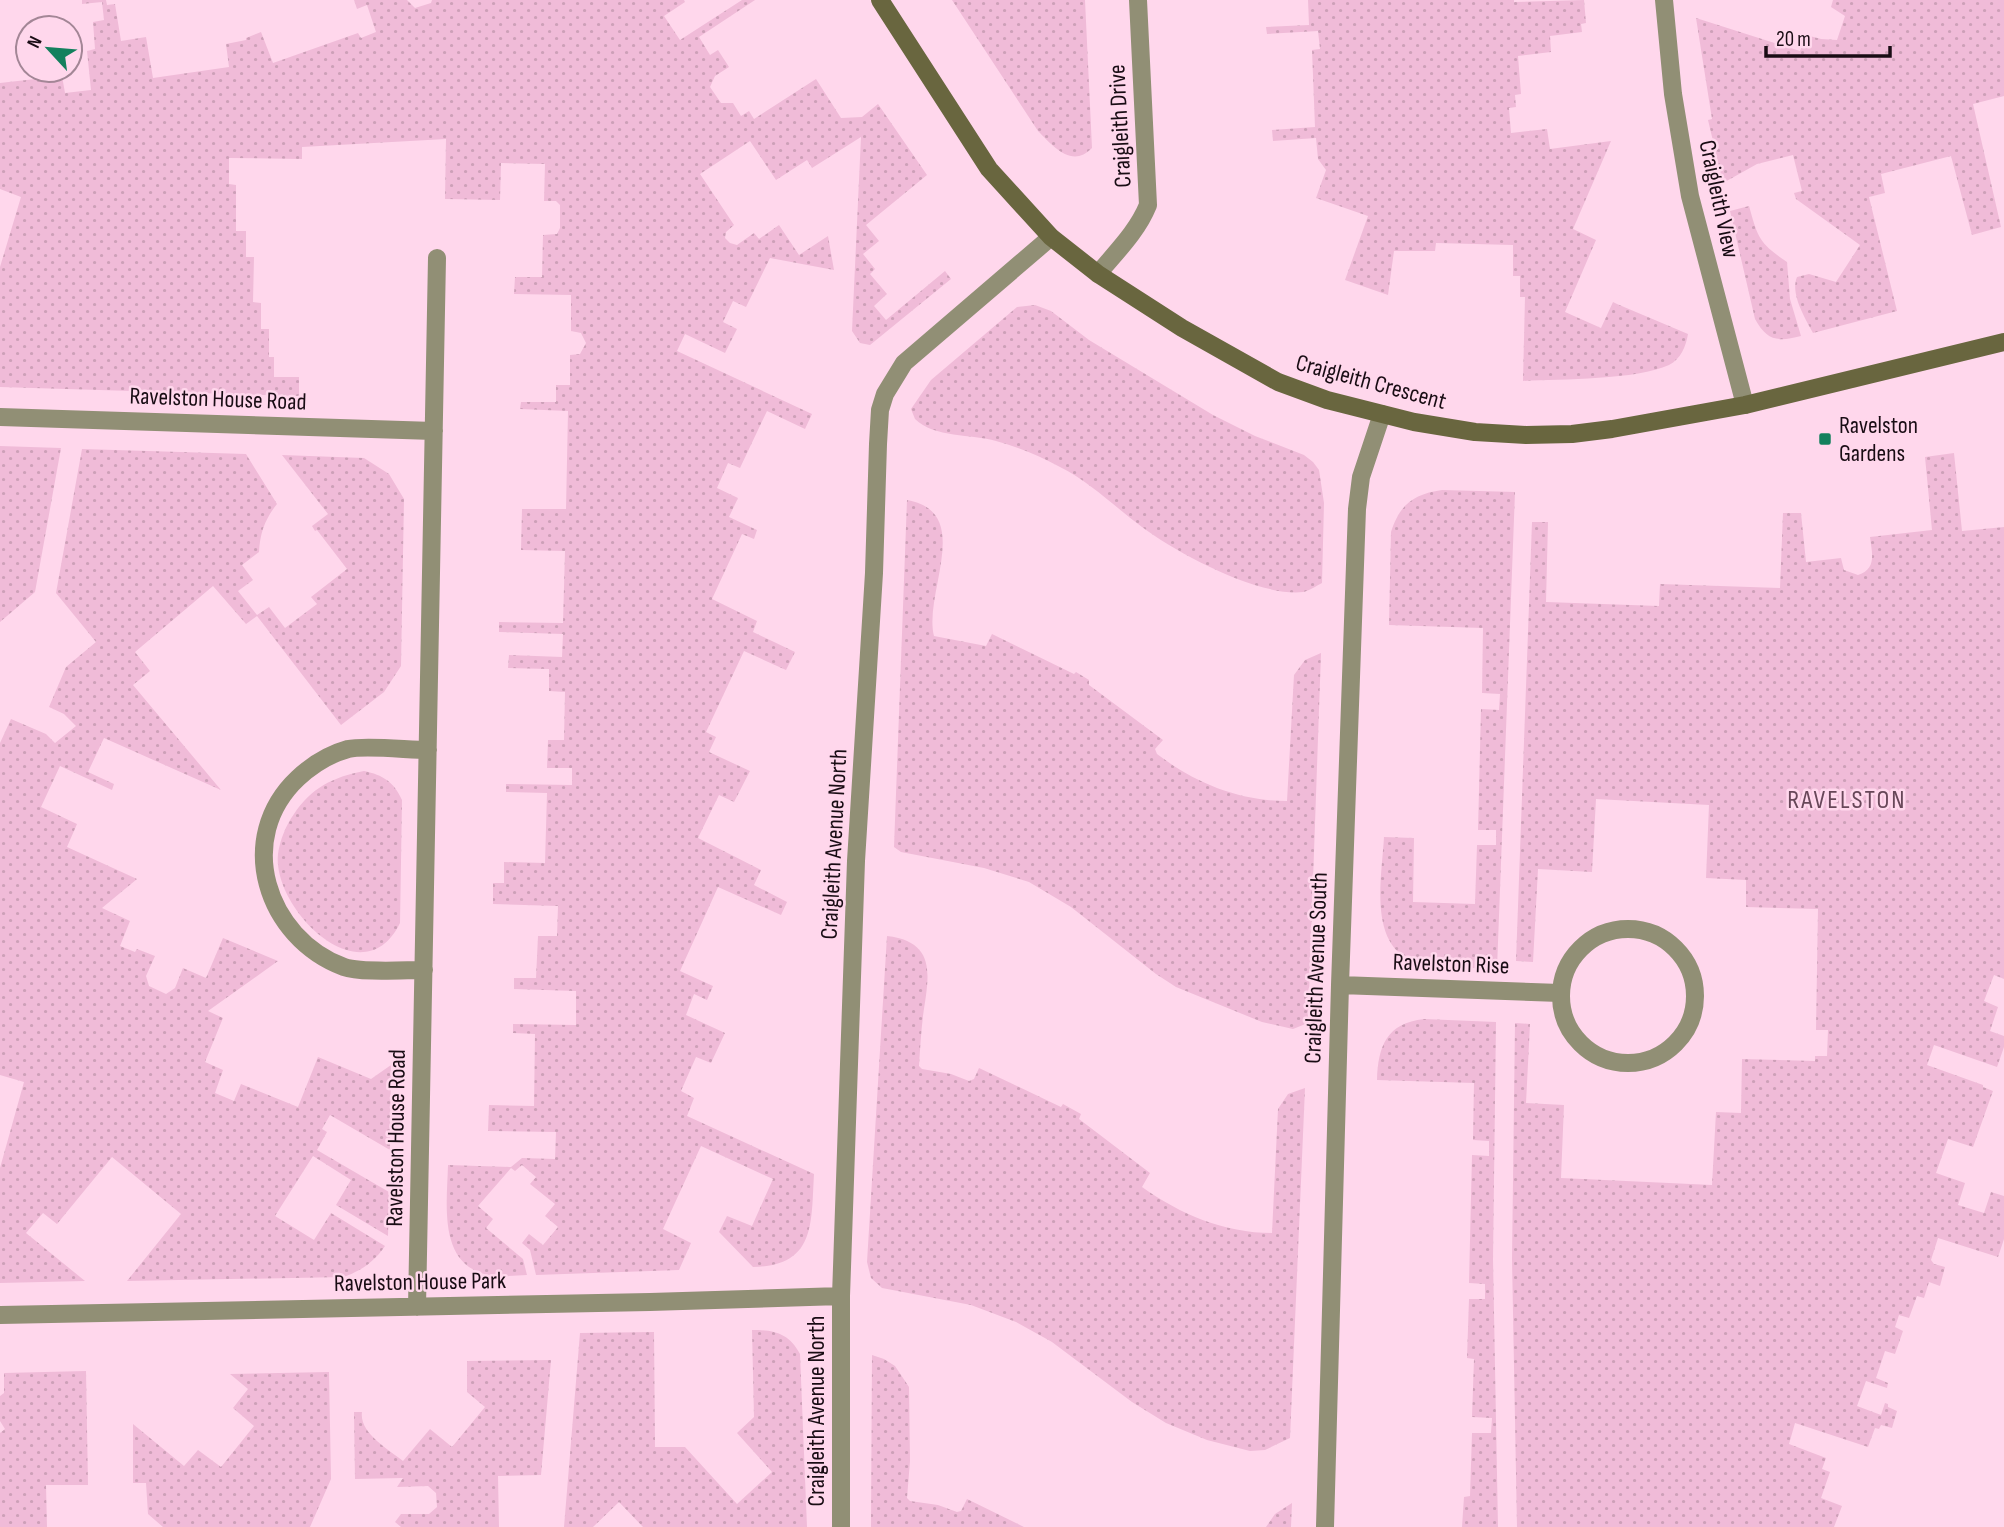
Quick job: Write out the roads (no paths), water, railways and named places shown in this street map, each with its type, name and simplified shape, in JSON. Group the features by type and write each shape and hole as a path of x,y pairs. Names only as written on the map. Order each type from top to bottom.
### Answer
{"street":[{"name":"Craigleith Crescent","path":"880,0 989,169 1051,237 1098,274 1182,328 1278,382 1327,400 1475,432 1536,435 1612,429 1745,405 2004,342"},
{"name":"Craigleith Drive","path":"1098,274 1132,233 1148,205 1138,0"},
{"name":"Craigleith View","path":"1664,0 1673,94 1690,196 1745,405"},
{"name":"Craigleith Avenue North","path":"841,1527 841,1296 856,861 874,573 880,410 893,378 904,363 1051,237"},
{"name":"Ravelston House Road","path":"417,1307 437,258"},
{"name":"Craigleith Avenue South","path":"1325,1527 1339,985 1357,509 1361,477 1382,414"},
{"name":"Ravelston House Road","path":"0,417 434,431"},
{"path":"424,970 347,968 326,959 290,928 275,906 265,878 263,854 265,831 275,807 290,786 324,759 350,748 428,750"},
{"path":"1614,929 1636,929 1657,934 1676,947 1689,965 1695,987 1694,1009 1686,1030 1672,1048 1653,1059 1631,1064 1609,1061 1589,1051 1572,1036 1563,1016 1560,993 1564,971 1576,952 1593,937 1614,929"},
{"name":"Ravelston Rise","path":"1339,985 1560,993"},
{"name":"Ravelston House Park","path":"0,1315 841,1296"}],"place":[{"name":"Ravelston Gardens","path":"1825,439"}],"district":[{"name":"RAVELSTON","path":"1847,800"}]}
